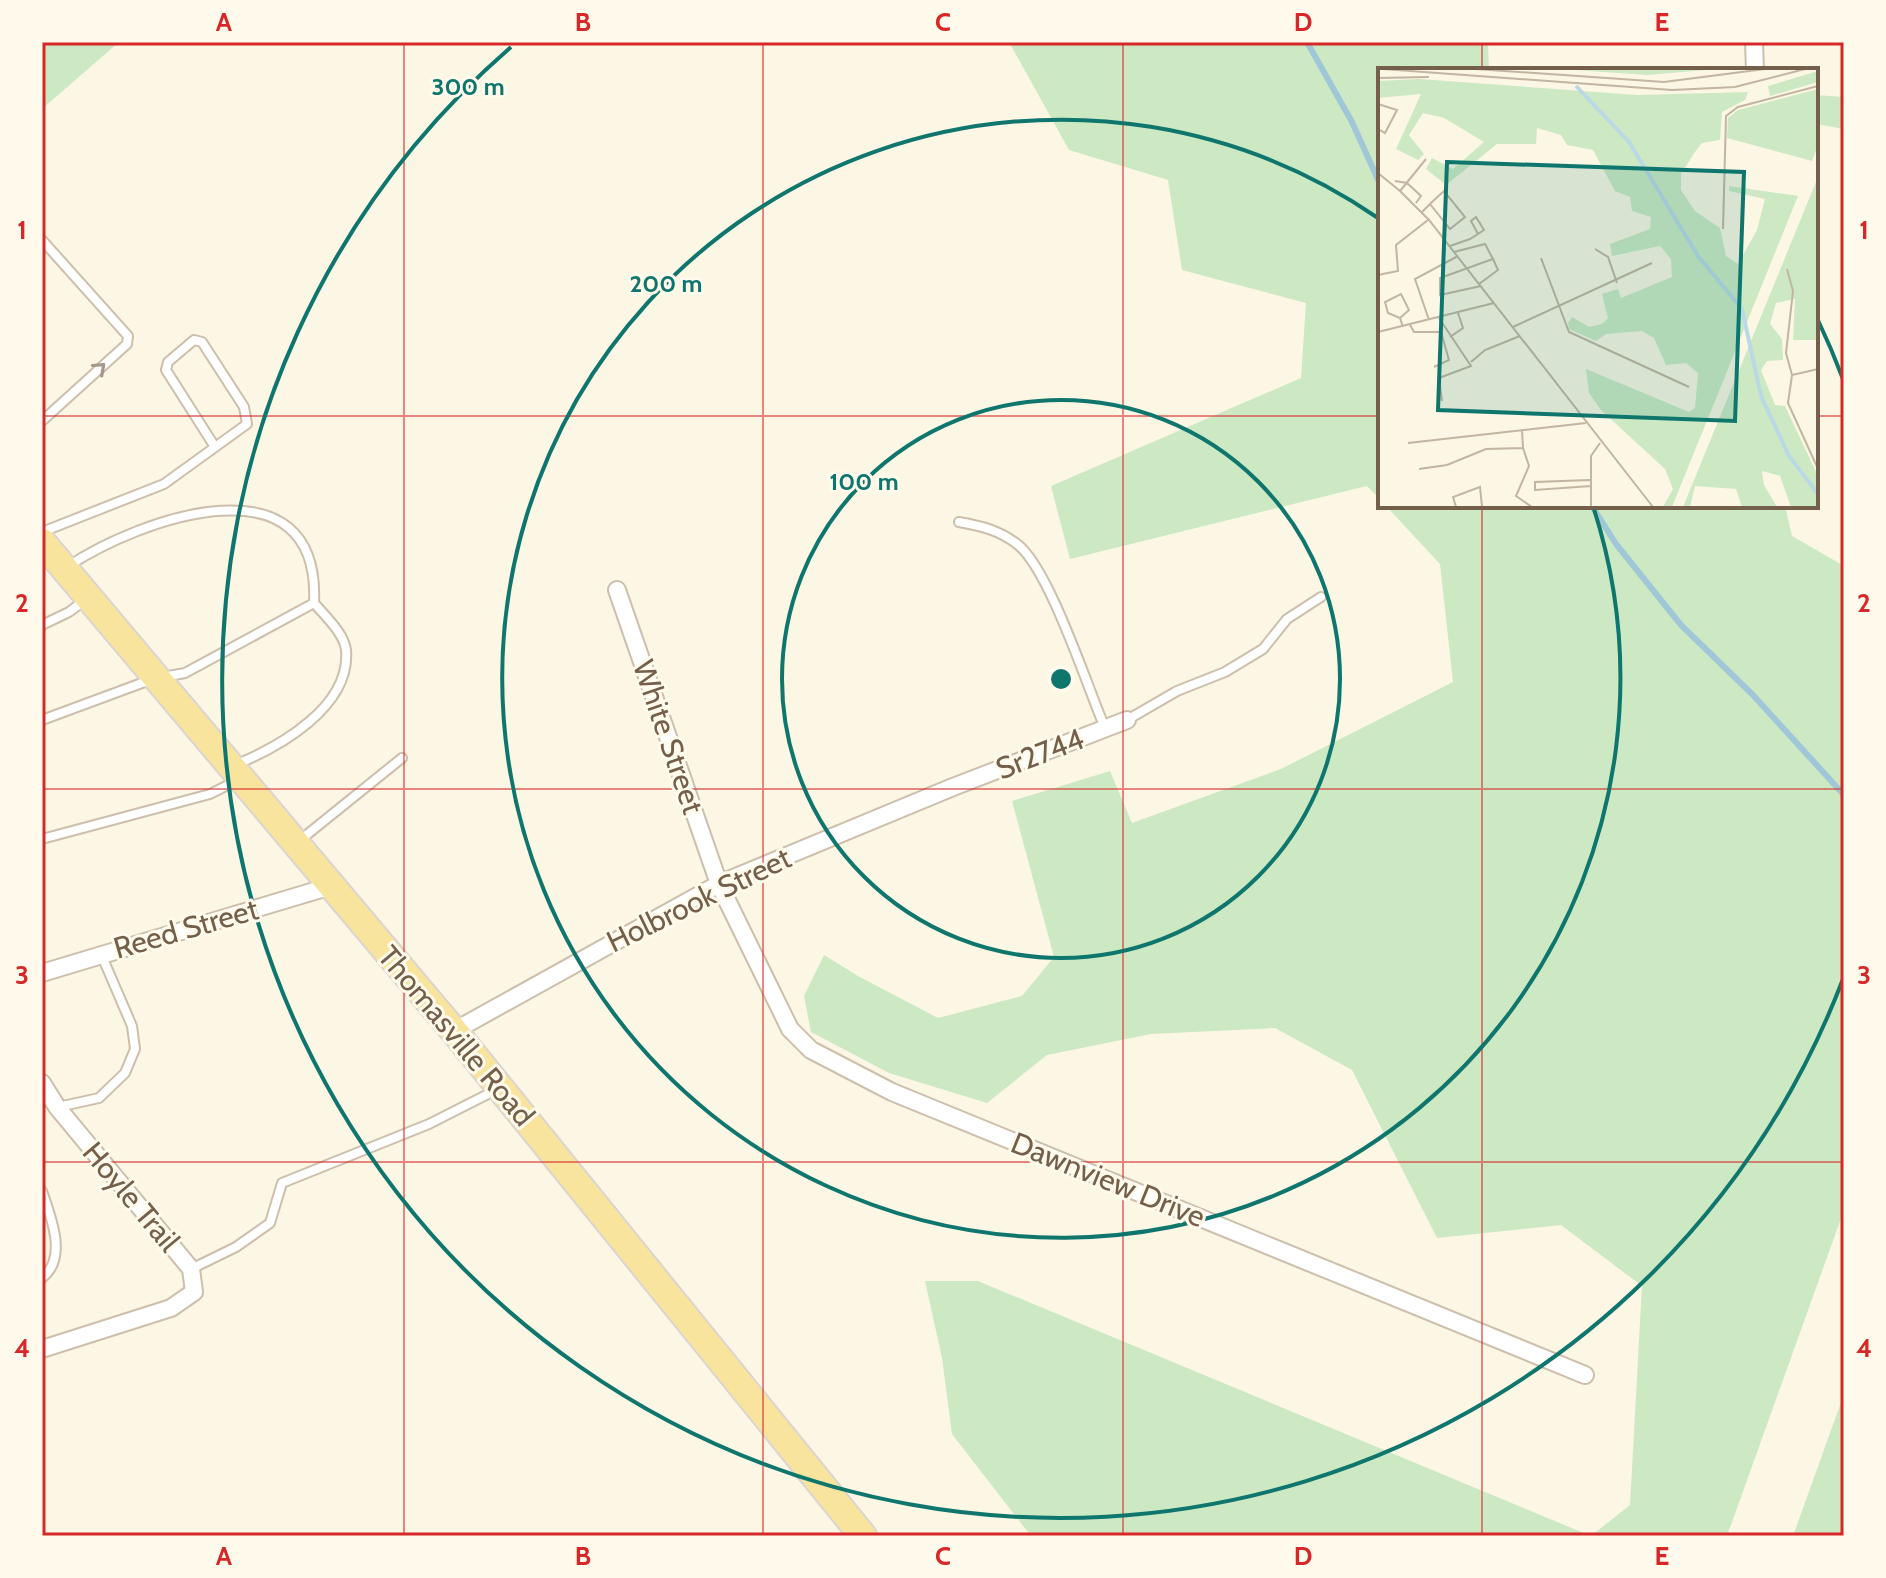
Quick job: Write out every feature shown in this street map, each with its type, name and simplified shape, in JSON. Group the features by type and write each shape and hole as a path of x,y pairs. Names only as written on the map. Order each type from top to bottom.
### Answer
{"main road":[{"name":"Thomasville Road","path":"42,542 454,1031 863,1536"}],"street":[{"path":"1754,42 1755,68"},
{"name":"White Street","path":"617,590 719,884"},
{"name":"Sr2744","path":"953,787 1127,720"},
{"name":"Holbrook Street","path":"454,1031 719,884 953,787"},
{"name":"Dawnview Drive","path":"719,884 790,1029 811,1050 892,1092 1585,1375"},
{"name":"Reed Street","path":"42,973 331,886"},
{"name":"Hoyle Trail","path":"42,1083 57,1107 191,1269 194,1292 171,1308 42,1349"}],"lane":[{"path":"42,240 128,336 127,344 42,421"},
{"path":"42,532 164,484 247,424 244,407 202,342 194,340 168,362 166,370 215,447"},
{"path":"42,839 210,794 236,773 295,735 326,705 344,673 346,647 336,628 314,603 315,578 308,551 290,526 260,512 233,510 169,520 94,549 65,569"},
{"path":"959,522 989,527 1018,544 1040,570 1105,729"},
{"path":"42,625 69,612 89,597"},
{"path":"1127,720 1177,691 1225,672 1263,649 1287,619 1321,597"},
{"path":"42,720 156,678 185,673 314,603"},
{"path":"296,845 402,758"},
{"path":"57,1107 99,1098 125,1073 135,1049 132,1026 101,954"},
{"path":"191,1269 236,1247 270,1223 282,1183 429,1124 500,1088"},
{"path":"42,1191 55,1235 56,1257 49,1273 42,1278"}],"green space":[{"path":"42,42 119,42 42,109"},
{"path":"1009,42 1488,42 1489,68 1378,68 1378,497 1367,486 1070,559 1051,486 1301,378 1306,303 1182,270 1168,180 1069,150"},
{"path":"1818,95 1844,97 1844,129 1818,124"},
{"path":"1388,508 1785,508 1792,536 1844,566 1844,1210 1727,1536 1591,1536 1630,1505 1642,1286 1561,1225 1437,1238 1352,1070 1275,1028 1151,1034 1047,1055 987,1103 889,1073 811,1032 804,996 824,955 938,1018 1022,996 1054,957 1012,801 1110,771 1132,823 1281,769 1453,682 1440,564"},
{"path":"925,1281 978,1281 1591,1536 1031,1536 952,1434 942,1358"},
{"path":"1844,1394 1844,1536 1793,1536"}],"waterway":[{"path":"1307,42 1352,122 1378,180"},
{"path":"1593,508 1616,544 1681,625 1753,695 1844,795"}]}
